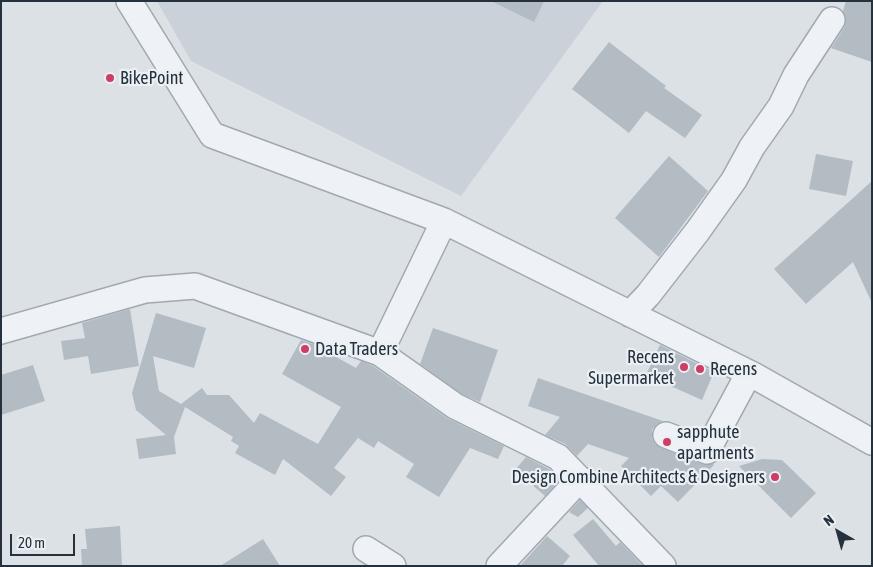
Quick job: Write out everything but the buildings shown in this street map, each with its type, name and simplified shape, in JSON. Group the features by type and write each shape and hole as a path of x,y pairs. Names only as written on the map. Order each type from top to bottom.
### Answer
{"street":[{"path":"129,1 212,135 444,221 749,373 872,442"},
{"path":"630,314 648,295 692,239 734,180 752,147 781,106 796,75 832,20"},
{"path":"380,354 444,221"},
{"path":"1,331 145,290 195,286 380,354 455,406 558,457 663,566"},
{"path":"666,436 707,451 749,373"},
{"path":"499,566 580,480"},
{"path":"366,549 393,566"}],"shaded area":[{"path":"157,1 603,1 461,196 191,61"}],"place":[{"name":"BikePoint","path":"110,78"},
{"name":"Data Traders","path":"305,349"},
{"name":"Recens Supermarket","path":"684,367"},
{"name":"Recens","path":"700,369"},
{"name":"sapphute apartments","path":"667,442"},
{"name":"Design Combine Architects & Designers","path":"775,477"}]}
